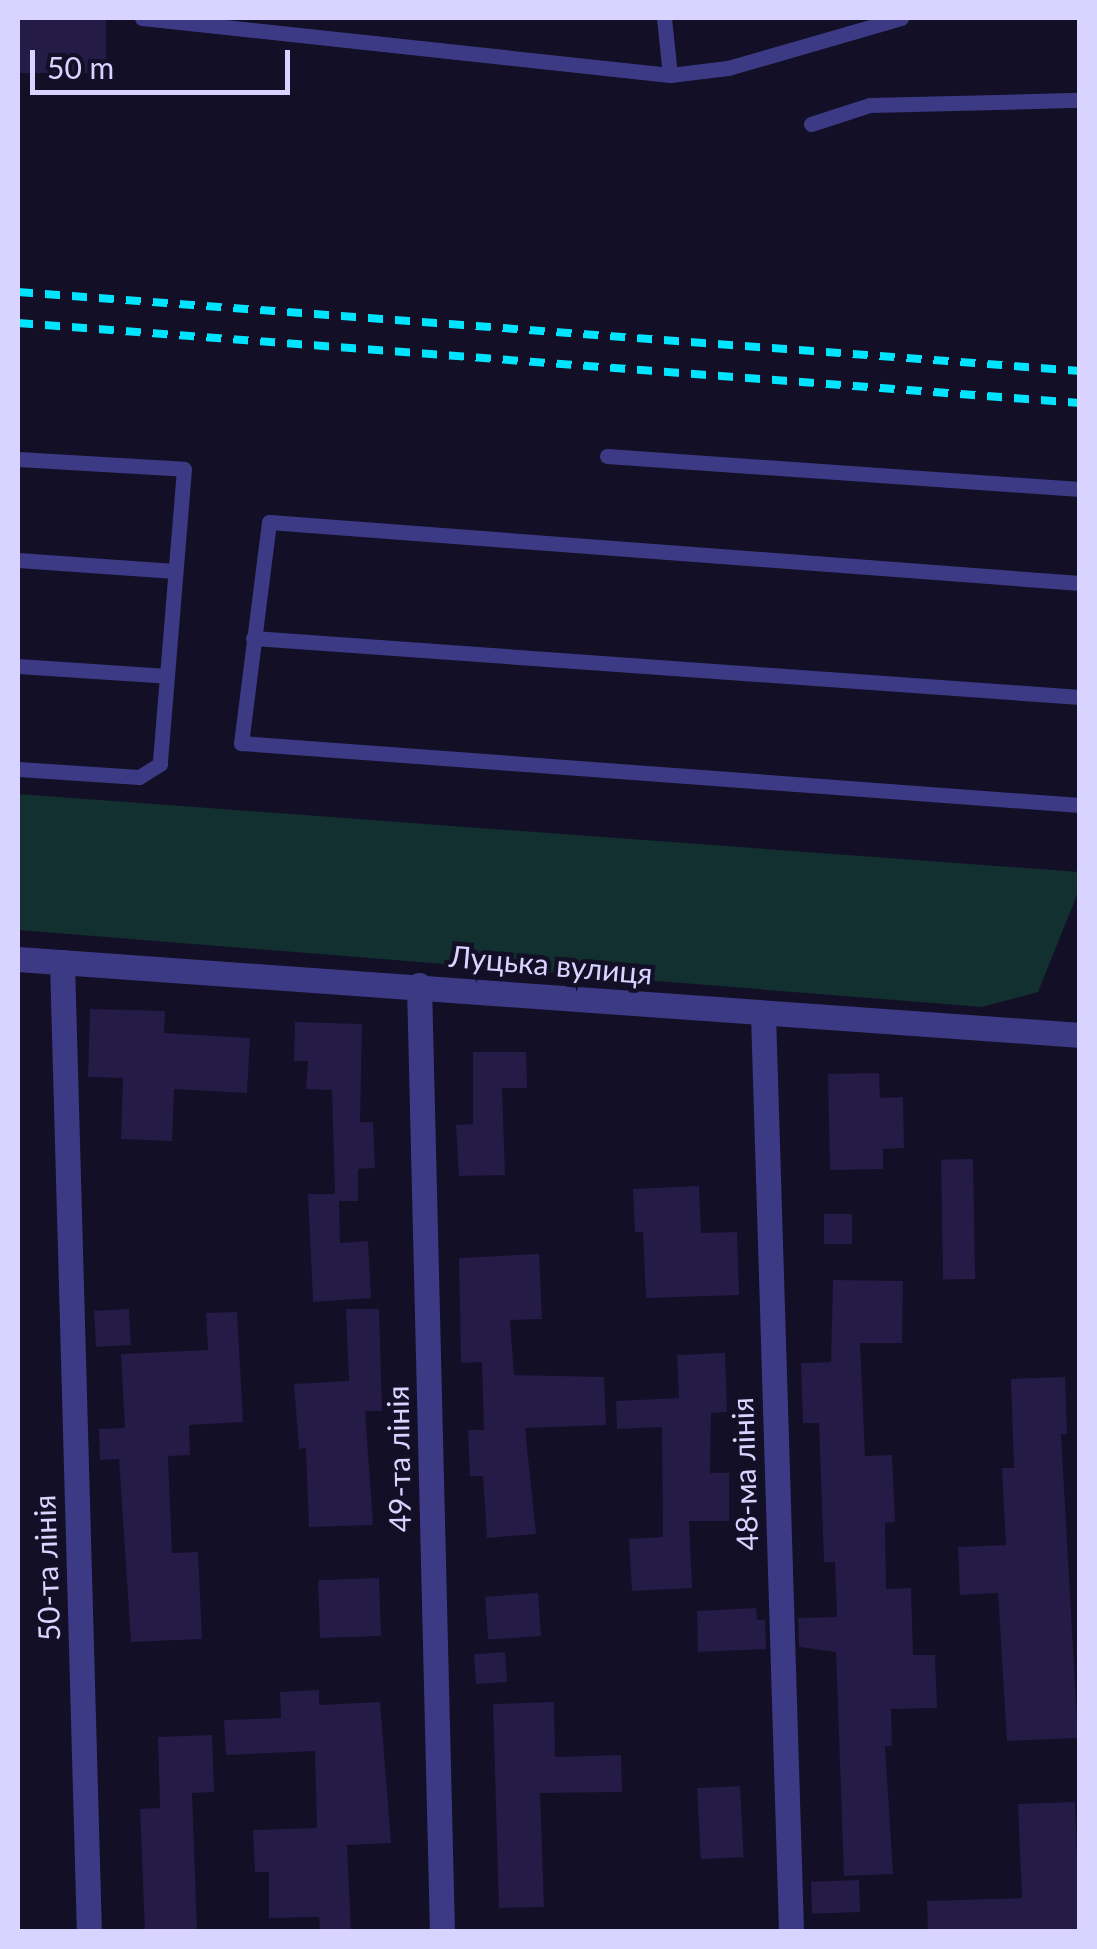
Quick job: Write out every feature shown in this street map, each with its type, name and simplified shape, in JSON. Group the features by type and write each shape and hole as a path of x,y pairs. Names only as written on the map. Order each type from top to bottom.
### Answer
{"street":[{"name":"Луцька вулиця","path":"18,958 1080,1035"},
{"name":"50-та лінія","path":"62,962 89,1932"},
{"name":"49-та лінія","path":"419,985 442,1932"},
{"name":"48-ма лінія","path":"762,1014 791,1932"}],"lane":[{"path":"142,18 670,75 728,68 901,18"},
{"path":"664,18 670,75"},
{"path":"811,124 870,105 1080,100"},
{"path":"608,456 1080,489"},
{"path":"18,459 184,469 160,764 139,777 18,769"},
{"path":"1080,583 270,522 241,742 1080,805"},
{"path":"18,560 175,571"},
{"path":"253,638 1080,697"},
{"path":"18,666 167,676"}],"green space":[{"path":"18,794 1079,872 1079,890 1038,992 982,1007 18,930"}],"building":[{"path":"18,18 106,18 106,73 18,73"},
{"path":"90,1009 165,1011 164,1033 250,1038 247,1093 174,1089 172,1141 121,1139 123,1078 88,1077"},
{"path":"295,1022 362,1024 360,1122 373,1122 375,1168 358,1169 358,1201 339,1201 340,1243 368,1241 371,1298 313,1302 308,1194 335,1194 332,1090 306,1089 308,1061 294,1061"},
{"path":"473,1052 526,1052 527,1088 502,1088 505,1175 459,1176 456,1125 473,1124"},
{"path":"879,1073 880,1098 903,1097 904,1148 883,1149 883,1169 830,1170 828,1074"},
{"path":"973,1159 975,1279 943,1280 941,1160"},
{"path":"699,1186 701,1233 737,1232 739,1295 646,1298 643,1232 635,1232 633,1189"},
{"path":"824,1214 852,1214 852,1244 824,1244"},
{"path":"539,1254 542,1319 510,1320 514,1375 604,1377 606,1425 525,1428 536,1534 487,1538 483,1476 470,1476 468,1430 484,1430 482,1362 461,1363 459,1258"},
{"path":"833,1280 903,1281 902,1343 860,1343 865,1456 892,1455 895,1522 885,1523 886,1589 911,1588 913,1655 935,1655 937,1708 891,1709 892,1746 885,1746 893,1874 844,1876 836,1652 799,1647 798,1618 837,1617 835,1562 824,1562 819,1423 803,1423 801,1363 831,1362"},
{"path":"129,1309 131,1345 96,1347 94,1311"},
{"path":"346,1309 379,1309 382,1411 365,1411 373,1525 309,1527 306,1448 299,1449 294,1384 349,1381"},
{"path":"237,1312 243,1422 189,1425 190,1455 168,1456 172,1553 198,1552 202,1639 131,1642 119,1459 100,1460 99,1429 125,1428 121,1354 208,1350 206,1313"},
{"path":"725,1353 727,1412 711,1413 710,1473 729,1473 729,1521 689,1521 692,1588 632,1591 629,1539 663,1537 662,1427 617,1429 616,1401 679,1398 677,1355"},
{"path":"1065,1377 1067,1434 1061,1434 1078,1738 1007,1741 998,1593 960,1595 958,1547 1006,1545 1002,1468 1014,1468 1011,1379"},
{"path":"379,1578 381,1636 320,1638 318,1580"},
{"path":"538,1593 541,1636 488,1640 485,1597"},
{"path":"756,1608 757,1620 765,1620 766,1649 698,1652 697,1611"},
{"path":"505,1652 507,1682 476,1684 474,1654"},
{"path":"319,1690 319,1705 380,1702 391,1843 347,1845 351,1932 320,1932 319,1917 269,1918 269,1872 255,1872 253,1830 317,1828 315,1751 226,1755 224,1720 281,1718 280,1692"},
{"path":"554,1702 555,1757 621,1755 622,1792 540,1793 544,1907 499,1908 493,1704"},
{"path":"212,1735 214,1792 192,1793 197,1932 145,1932 140,1809 160,1808 158,1737"},
{"path":"740,1786 744,1857 701,1859 697,1788"},
{"path":"1075,1802 1080,1932 928,1932 927,1901 1022,1898 1018,1804"},
{"path":"859,1880 860,1912 812,1914 811,1882"}],"railway":[{"path":"18,292 1080,371"},
{"path":"18,323 1080,403"}]}
